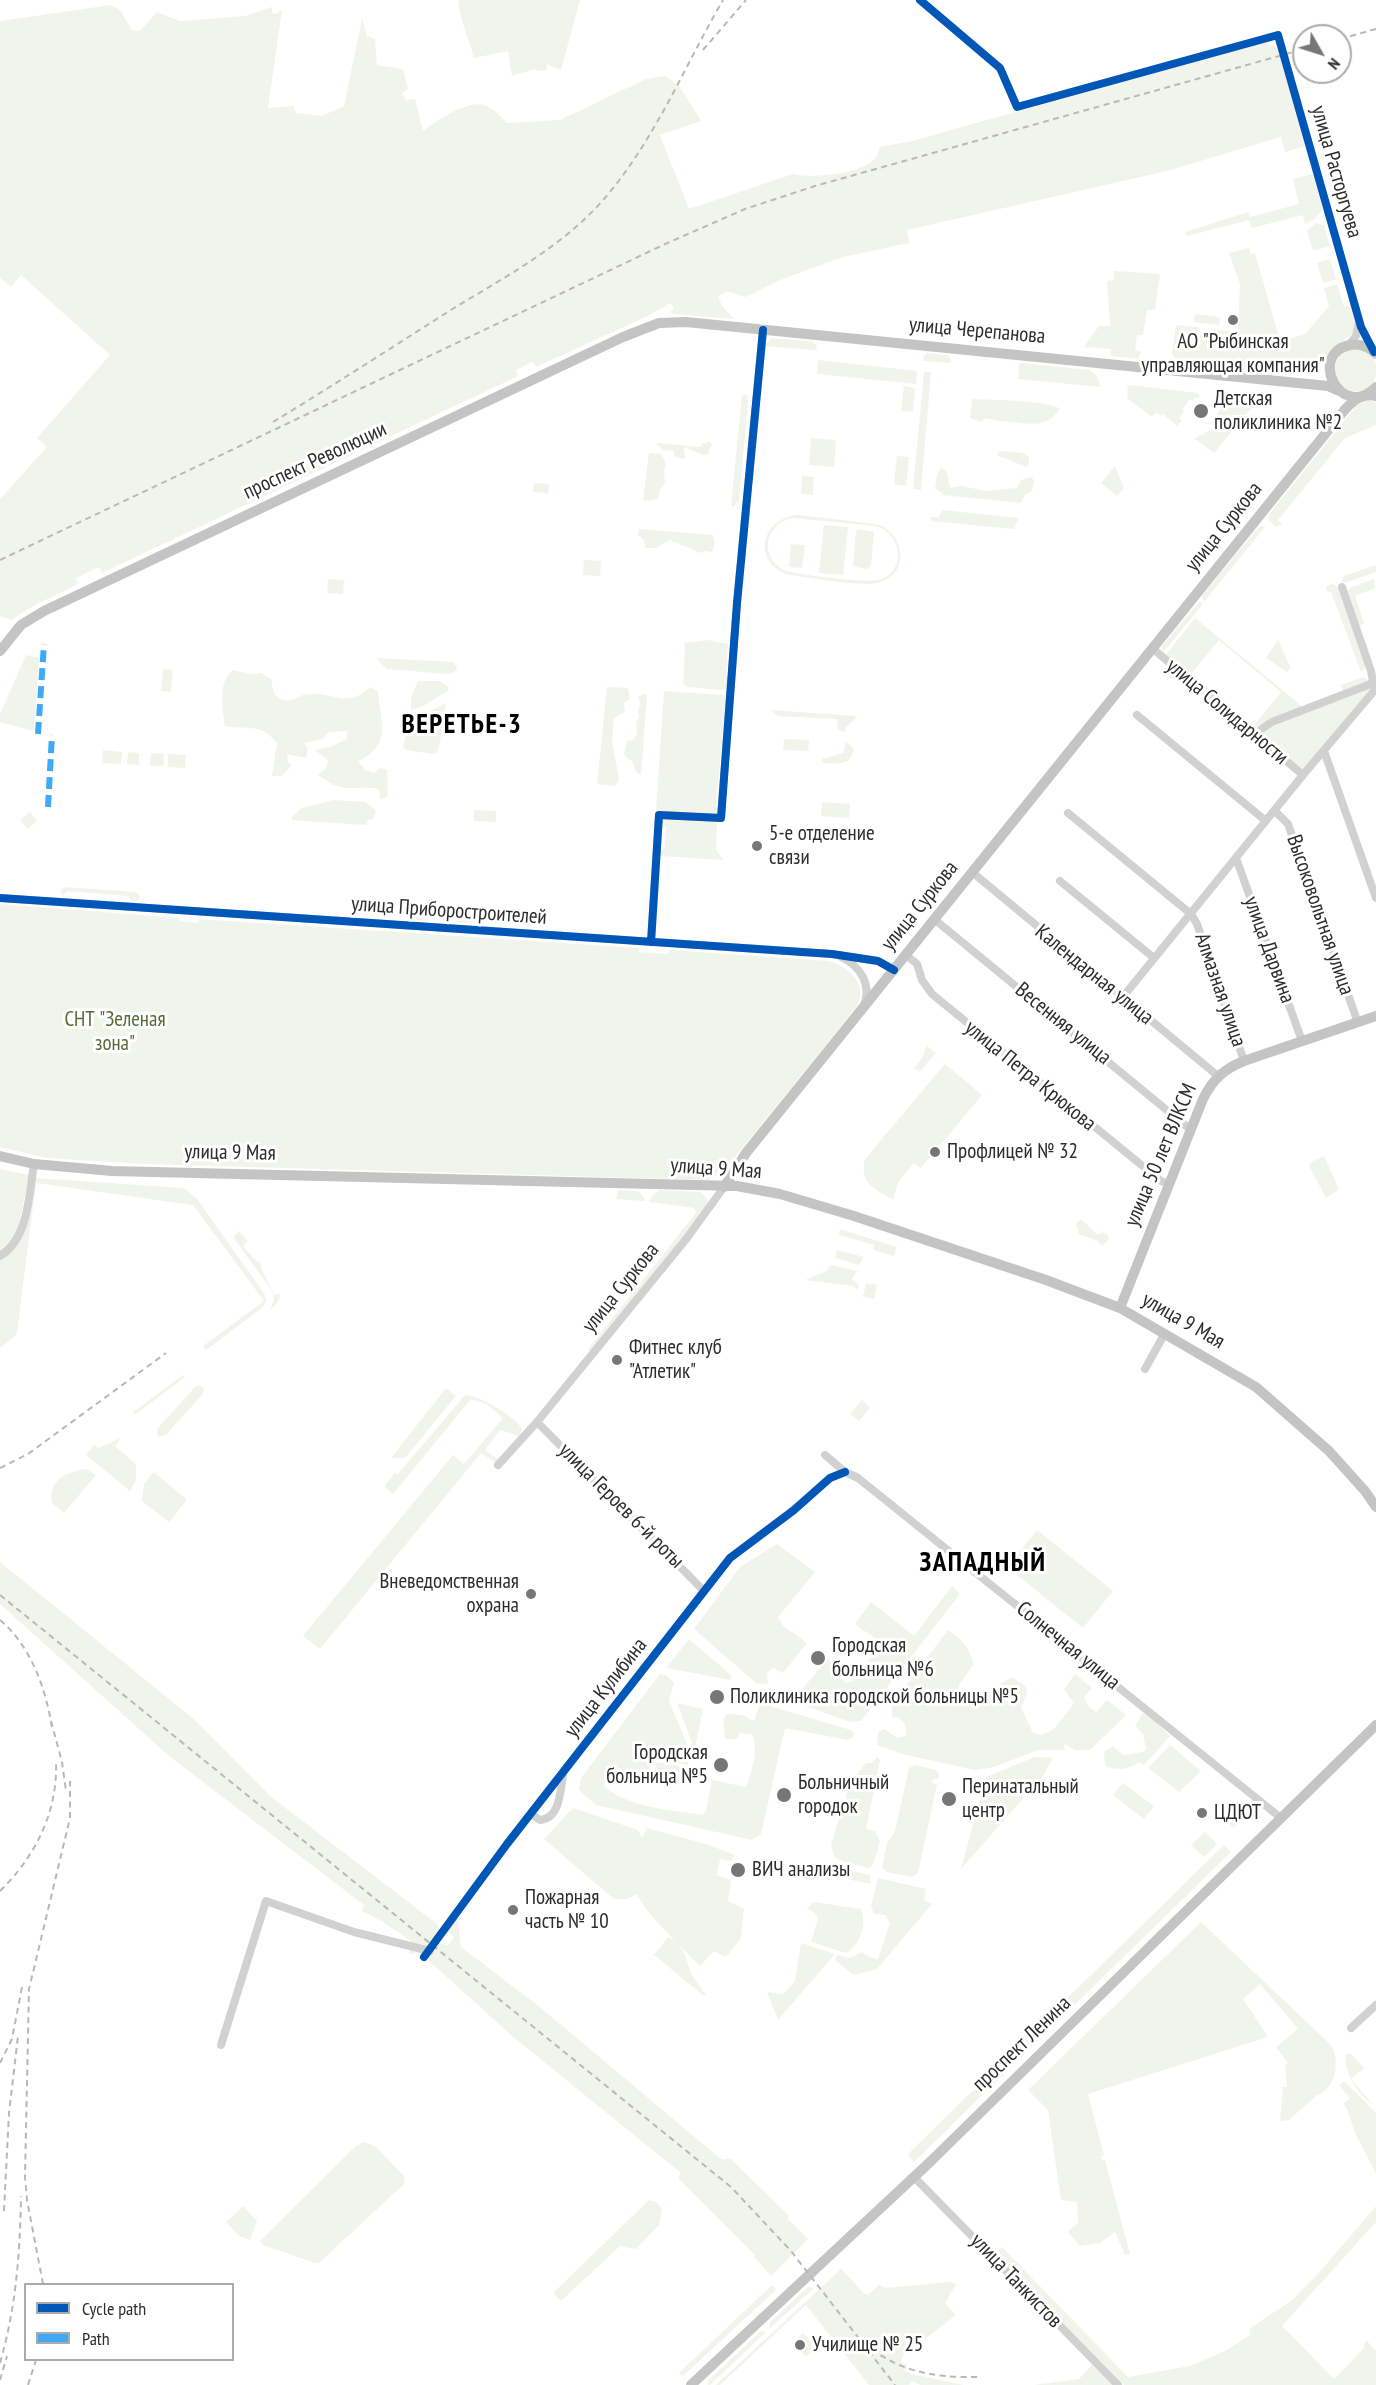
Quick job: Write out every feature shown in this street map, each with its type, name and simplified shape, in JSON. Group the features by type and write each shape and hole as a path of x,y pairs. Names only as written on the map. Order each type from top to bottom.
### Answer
{"main road":[{"name":"улица Черепанова","path":"659,323 686,322 1292,382 1328,386 1350,396 1362,395"},
{"name":"проспект Революции","path":"0,651 21,625 44,611 622,337 659,323"},
{"path":"1348,346 1363,345 1375,353"},
{"name":"улица Черепанова","path":"1292,382 1320,378 1336,353 1348,346"},
{"path":"1330,365 1331,379 1340,391"},
{"name":"улица Суркова","path":"724,1186 746,1153 1330,428 1353,402 1376,387"},
{"name":"улица Суркова","path":"1330,428 1342,407 1344,398 1340,391"},
{"path":"1362,395 1376,396"},
{"name":"улица 50 лет ВЛКСМ","path":"1120,1308 1208,1089 1218,1076 1244,1061 1376,1016"},
{"name":"улица 9 Мая","path":"0,1156 34,1164 112,1171 227,1172 749,1187 832,1209 1046,1280 1120,1308 1246,1380 1329,1451 1360,1485 1376,1507"},
{"name":"проспект Ленина","path":"693,2384 914,2177 1376,1725"}],"street":[{"name":"улица Расторгуева","path":"920,0 1000,68 1017,107 1278,35 1359,319 1364,335 1375,353"},
{"path":"1348,346 1356,336 1359,319"},
{"path":"651,942 659,815 721,818 737,603 763,330"},
{"path":"1342,587 1375,688"},
{"name":"улица Солидарности","path":"1152,648 1303,775"},
{"path":"1254,734 1272,722 1375,688"},
{"path":"1122,998 1375,688"},
{"name":"Высоковольтная улица","path":"1137,715 1266,821"},
{"path":"1324,751 1376,898"},
{"name":"Высоковольтная улица","path":"1275,811 1287,824 1358,1023"},
{"name":"Алмазная улица","path":"1068,813 1191,914 1197,924 1244,1061"},
{"name":"улица Дарвина","path":"1236,858 1302,1041"},
{"name":"Календарная улица","path":"972,872 1218,1076"},
{"path":"1060,881 1154,958"},
{"name":"улица Приборостроителей","path":"0,898 832,954 878,961 894,970"},
{"name":"Весенняя улица","path":"934,919 1191,1130"},
{"path":"832,954 847,960 864,977 867,984 867,996 862,1009"},
{"name":"улица Петра Крюкова","path":"906,955 917,964 922,980 932,994 1114,1145 1161,1181 1169,1184"},
{"path":"0,1256 8,1250 19,1234 34,1164"},
{"name":"улица Суркова","path":"498,1465 537,1422 707,1214 724,1186"},
{"path":"1145,1370 1165,1333"},
{"name":"улица Героев 6-й роты","path":"537,1422 704,1591"},
{"name":"Солнечная улица","path":"825,1455 845,1472 858,1478 951,1552 1281,1818"},
{"name":"улица Кулибина","path":"221,2045 266,1902 427,1954 450,1920 531,1814 735,1554 770,1530 830,1478 845,1472"},
{"path":"531,1814 538,1820 544,1820 554,1811 558,1804 563,1773"},
{"path":"1351,2028 1376,2005"},
{"name":"улица Танкистов","path":"914,2177 1119,2385"}],"green space":[{"path":"458,0 580,0 561,70 547,64 546,70 537,71 535,69 512,76 508,51 474,58"},
{"path":"111,5 120,10 132,30 140,31 157,12 180,21 245,16 272,7 272,13 276,14 282,10 268,108 293,106 296,113 322,116 344,106 362,19 367,36 375,39 377,65 403,69 408,89 402,93 406,100 415,99 423,131 460,108 477,104 491,108 507,123 560,120 646,79 666,76 682,90 701,121 660,135 689,209 793,174 812,176 850,171 871,162 877,156 880,147 912,141 1265,42 1276,47 1279,53 1305,146 1285,152 1281,137 1167,171 907,230 909,243 843,257 780,280 745,297 727,291 718,296 722,306 734,319 672,314 671,311 674,308 670,303 648,316 536,367 533,362 516,370 518,376 102,573 99,567 76,578 78,584 33,606 11,620 0,616 0,499 47,447 37,438 110,355 21,275 11,287 0,278 0,21"},
{"path":"1313,174 1323,210 1305,224 1303,215 1252,228 1249,220 1187,236 1185,232 1248,212 1250,217 1299,204 1293,179"},
{"path":"1316,223 1324,225 1330,246 1313,251 1307,231"},
{"path":"1249,248 1251,254 1255,253 1280,341 1305,334 1329,306 1324,288 1337,284 1344,307 1351,305 1356,321 1353,334 1333,348 1320,367 1304,374 1180,364 1172,354 1176,325 1198,327 1198,335 1213,336 1214,329 1238,332 1240,284 1229,253"},
{"path":"1330,259 1336,279 1323,283 1317,263"},
{"path":"1114,271 1160,274 1155,310 1147,310 1143,335 1137,335 1135,350 1141,352 1138,359 1111,356 1111,349 1084,347 1099,326 1110,326 1107,281 1114,280"},
{"path":"1195,314 1220,317 1219,325 1194,322"},
{"path":"771,338 812,341 817,346 816,350 765,346"},
{"path":"1356,349 1364,350 1371,355 1376,362 1376,378 1371,385 1364,390 1356,391 1348,390 1341,385 1336,378 1335,370 1336,362 1341,355 1348,350"},
{"path":"927,353 948,355 951,363 923,361"},
{"path":"818,360 917,371 916,384 817,374"},
{"path":"1019,363 1090,370 1096,375 1101,387 1018,379"},
{"path":"924,372 931,372 921,490 913,489"},
{"path":"1128,385 1198,393 1200,398 1196,397 1192,401 1190,399 1182,410 1184,412 1179,418 1182,421 1177,426 1163,414 1161,416 1156,413 1152,417 1127,398"},
{"path":"904,386 915,388 913,412 901,411"},
{"path":"742,395 747,395 748,403 739,500 734,507 731,505"},
{"path":"1229,395 1257,398 1257,401 1214,453 1195,439 1218,423 1220,416 1217,414"},
{"path":"972,399 1032,402 1060,409 1044,422 1024,423 986,418 980,422 970,418"},
{"path":"1366,400 1376,402 1376,425 1345,438 1278,520 1282,524 1276,527 1268,520 1270,513 1357,405"},
{"path":"811,438 836,440 834,467 809,465"},
{"path":"708,441 713,445 708,455 685,447 686,457 683,459 674,456 674,451 663,450 656,443 700,447 702,443"},
{"path":"999,451 1022,453 1029,457 1029,464 1026,467 997,455"},
{"path":"649,453 661,454 666,463 665,482 658,499 643,501"},
{"path":"897,456 909,457 906,486 894,484"},
{"path":"1115,466 1124,488 1117,496 1101,483"},
{"path":"941,468 946,470 950,488 962,486 986,491 1017,488 1021,480 1031,477 1034,480 1032,491 1025,495 1021,503 943,495 935,489 937,475"},
{"path":"802,476 814,477 813,495 801,494"},
{"path":"534,483 549,484 548,493 533,492"},
{"path":"942,510 1019,518 1013,529 931,521 931,517 939,517"},
{"path":"799,515 875,524 885,528 898,544 899,563 895,572 888,579 869,584 789,575 777,569 769,561 765,551 765,541 769,532 786,518","holes":["794,518 875,526 890,535 898,550 895,566 890,574 882,579 850,580 791,572 776,564 768,548 768,540 777,526"]},
{"path":"824,525 848,527 843,575 819,573"},
{"path":"1261,526 1265,527 1204,602 1202,596"},
{"path":"639,529 713,535 715,544 712,552 701,553 670,540 656,548 645,548 644,540 638,535"},
{"path":"858,529 874,532 871,565 867,569 853,566"},
{"path":"791,544 805,545 802,568 789,567"},
{"path":"584,560 601,561 600,576 583,575"},
{"path":"1376,565 1376,572 1345,583 1342,581 1344,576"},
{"path":"328,579 344,580 343,594 327,593"},
{"path":"1374,579 1375,588 1355,596 1364,623 1359,626 1348,591 1352,587"},
{"path":"1333,584 1340,589 1366,667 1361,672 1331,592 1326,589 1328,585"},
{"path":"1200,601 1203,604 1163,653 1162,646"},
{"path":"1195,618 1304,708 1252,728 1164,657","holes":["1219,640 1281,692 1254,725 1191,674"]},
{"path":"708,640 728,644 726,674 728,686 723,690 687,687 683,683 685,646 683,643"},
{"path":"1278,640 1291,668 1287,672 1266,658"},
{"path":"26,655 39,658 34,731 0,722 0,714"},
{"path":"376,658 454,662 457,669 448,674 387,669"},
{"path":"163,669 173,670 171,692 161,691"},
{"path":"233,670 249,674 261,673 271,679 274,693 278,698 285,700 308,694 346,699 361,694 370,687 378,691 382,722 380,740 369,755 358,761 365,770 374,773 381,768 387,770 388,795 384,799 379,798 380,792 376,788 340,787 318,775 326,768 328,760 315,750 330,747 347,739 347,731 328,732 323,739 304,743 308,748 306,758 287,754 288,762 292,765 282,776 272,776 277,743 258,729 225,726 222,704 223,688 228,675"},
{"path":"1364,677 1371,682 1343,692 1341,685"},
{"path":"418,681 439,681 449,687 448,691 423,706 411,710 411,698"},
{"path":"607,687 628,688 630,699 624,703 625,712 614,718 612,741 619,779 615,786 597,784"},
{"path":"1371,687 1371,691 1303,772 1262,734 1264,730"},
{"path":"664,691 726,697 716,806 719,809 715,815 656,811"},
{"path":"643,694 647,695 641,775 636,772 632,762 624,754 627,741 633,740 637,734 636,722 641,705 638,697"},
{"path":"446,703 439,748 435,754 406,750 403,747 413,720"},
{"path":"771,710 857,717 846,727 845,732 838,730 837,719 778,716"},
{"path":"784,739 809,740 808,751 783,750"},
{"path":"846,742 854,749 847,761 822,763 822,759 843,753"},
{"path":"103,750 122,752 121,764 102,763"},
{"path":"128,752 139,753 139,765 127,764"},
{"path":"151,753 164,754 163,766 150,766"},
{"path":"168,754 186,755 185,768 168,767"},
{"path":"334,800 365,802 376,810 373,819 368,820 366,825 292,820 301,808"},
{"path":"822,802 850,804 849,818 821,816"},
{"path":"474,810 496,811 496,822 474,821"},
{"path":"30,812 37,821 28,829 20,820"},
{"path":"666,819 715,821 717,824 716,850 723,860 661,856 661,850 665,849 666,827 662,826 662,822"},
{"path":"64,887 136,892 140,897 137,901 132,901 128,896 67,891 63,896 60,891"},
{"name":"СНТ \"Зеленая зона\"","path":"0,904 180,918 180,921 198,923 199,919 639,948 639,952 668,954 669,950 828,961 843,967 854,977 860,990 860,998 857,1006 723,1172 708,1180 145,1164 46,1158 0,1147"},
{"path":"417,906 434,907 436,915 431,914 426,920 417,920 415,916"},
{"path":"451,909 470,911 472,920 469,923 457,922 455,913 447,912"},
{"path":"927,1046 936,1053 920,1072 914,1068 924,1055"},
{"path":"945,1064 982,1095 921,1168 914,1163 898,1182 893,1200 875,1189 866,1180 865,1159"},
{"path":"1324,1156 1339,1189 1326,1198 1309,1166 1311,1162"},
{"path":"0,1169 29,1175 17,1234 0,1253"},
{"path":"35,1178 184,1188 197,1199 263,1292 266,1301 263,1307 206,1350 203,1346 264,1301 193,1205 36,1183 17,1332 0,1348 0,1258 17,1241"},
{"path":"618,1190 638,1192 645,1201 616,1199"},
{"path":"660,1190 701,1192 708,1201 706,1209 591,1351 588,1349 696,1213 695,1208 649,1202 653,1194"},
{"path":"1081,1219 1098,1235 1102,1232 1108,1235 1109,1239 1102,1246 1098,1241 1079,1234 1076,1224"},
{"path":"840,1229 897,1247 894,1256 873,1250 874,1245 839,1235"},
{"path":"239,1231 248,1241 243,1246 255,1260 261,1263 261,1269 275,1295 280,1294 279,1300 269,1312 274,1301 273,1292 233,1237"},
{"path":"837,1250 864,1257 859,1265 835,1258"},
{"path":"831,1265 857,1271 852,1279 859,1285 857,1290 853,1286 805,1280 826,1271"},
{"path":"866,1283 877,1285 874,1299 863,1297"},
{"path":"183,1375 185,1377 136,1414 132,1413"},
{"path":"200,1385 204,1389 202,1395 166,1435 158,1437 157,1429 195,1387"},
{"path":"446,1388 456,1396 405,1458 391,1458"},
{"path":"465,1395 487,1402 512,1418 522,1429 519,1436 500,1430 485,1450 499,1460 496,1463 481,1453 320,1649 303,1636 453,1455 464,1464 503,1418 486,1404 471,1399 393,1494 384,1486 395,1473 398,1474"},
{"path":"862,1400 870,1408 859,1421 850,1414"},
{"path":"121,1438 115,1446 136,1464 136,1480 130,1491 86,1455 94,1445 98,1448"},
{"path":"86,1469 96,1475 64,1513 52,1503 51,1495 55,1483 71,1472"},
{"path":"154,1472 187,1500 169,1522 142,1501 144,1484"},
{"path":"1037,1530 1113,1591 1083,1628 1007,1567"},
{"path":"777,1544 815,1572 778,1617 783,1626 807,1643 783,1673 773,1668 767,1673 768,1684 756,1683 694,1629 740,1567"},
{"path":"0,1562 195,1720 270,1796 437,1924 439,1929 435,1937 422,1954 418,1952 409,1954 411,1941 362,1911 364,1905 169,1756 0,1604"},
{"path":"952,1586 960,1594 861,1721 850,1722 797,1703 796,1696 828,1659 841,1670 840,1678 846,1683 852,1681 878,1648 879,1641 855,1624 871,1602 914,1636"},
{"path":"948,1630 964,1644 974,1664 959,1685 958,1695 973,1708 995,1687 1012,1677 1025,1686 1027,1693 1021,1708 1033,1733 1042,1735 1055,1728 1074,1703 1064,1689 1075,1674 1092,1688 1084,1697 1089,1707 1096,1712 1107,1700 1126,1715 1090,1750 1075,1750 1064,1744 1065,1750 1038,1750 994,1767 975,1770 902,1754 877,1745 878,1732 884,1729 897,1738 906,1736 906,1728 902,1721 898,1717 892,1718 892,1704"},
{"path":"689,1639 731,1675 731,1680 666,1668"},
{"path":"660,1674 667,1676 674,1683 669,1701 691,1753 680,1754 656,1748 647,1782 627,1781 621,1768 608,1772 604,1786 638,1804 703,1815 706,1811 712,1780 746,1787 755,1754 752,1734 740,1733 737,1739 725,1739 723,1720 727,1714 742,1715 754,1721 760,1703 851,1730 854,1733 853,1737 848,1740 785,1728 761,1834 752,1840 596,1805 579,1790 581,1778"},
{"path":"677,1703 703,1709 695,1748 693,1746"},
{"path":"1142,1714 1147,1714 1170,1736 1144,1765 1139,1762 1131,1767 1118,1769 1105,1766 1104,1752 1113,1746 1123,1755 1143,1752 1146,1749 1143,1734 1135,1726"},
{"path":"1170,1745 1201,1771 1179,1792 1148,1768"},
{"path":"658,1752 691,1756 687,1765 658,1758"},
{"path":"878,1757 880,1760 866,1829 875,1831 880,1842 873,1864 869,1868 834,1857 831,1845 850,1783 866,1763 871,1763"},
{"path":"1035,1757 1053,1758 1043,1776 961,1869 986,1777"},
{"path":"657,1762 688,1768 686,1782 673,1785 664,1784 652,1778"},
{"path":"915,1765 936,1770 939,1775 938,1779 933,1779 932,1783 937,1784 918,1873 912,1877 887,1872 882,1867 887,1843 895,1831 909,1768"},
{"path":"1123,1783 1154,1806 1144,1819 1113,1795"},
{"path":"1239,1802 1251,1812 1234,1828 1223,1817"},
{"path":"573,1808 638,1830 642,1838 647,1828 706,1844 735,1855 731,1861 720,1859 717,1875 731,1880 728,1901 744,1909 741,1938 726,1957 714,1951 700,1966 680,1946 691,1974 706,1995 704,1996 654,1955 668,1937 675,1941 649,1913 636,1894 627,1899 614,1899 544,1839"},
{"path":"1205,1832 1217,1844 1204,1857 1191,1845"},
{"path":"1224,1845 1231,1852 914,2162 909,2153"},
{"path":"826,1865 870,1875 871,1884 827,1875 824,1871"},
{"path":"878,1878 926,1889 924,1900 932,1904 877,1969 854,1975 835,1960 837,1955 850,1958 862,1952 878,1959 890,1923 885,1915 874,1914 871,1906"},
{"path":"813,1902 861,1909 863,1928 851,1950 846,1953 811,1942 818,1919 815,1913 807,1909"},
{"path":"457,1915 461,1918 458,1922 461,1947 541,2008 722,2160 730,2158 789,2216 787,2218 808,2239 771,2276 754,2257 755,2255 678,2178 681,2173 512,2036 427,1959 439,1942 447,1946 454,1937 446,1930"},
{"path":"1201,1922 1330,2044 1335,2057 1335,2073 1329,2087 1289,2120 1280,2121 1283,2087 1287,2087 1285,2065 1288,2063 1276,2047 1298,2029 1260,1984 1243,1999 1268,2037 1088,2094 1104,2155 1101,2156 1102,2160 1105,2160 1130,2254 1125,2255 1115,2232 1100,2243 1080,2246 1068,2232 1078,2223 1077,2202 1061,2200 1048,2110 1028,2090"},
{"path":"801,1943 835,1954 778,2020 767,1992 783,1994 795,1981"},
{"path":"1347,2054 1351,2054 1364,2068 1351,2079 1376,2108 1351,2080 1346,2066"},
{"path":"1344,2081 1376,2113 1376,2173 1343,2104 1350,2098 1339,2085"},
{"path":"364,2142 376,2147 405,2177 404,2184 319,2263 263,2245 260,2241 356,2146"},
{"path":"649,2200 656,2202 662,2208 659,2225 636,2249 620,2246 561,2301 553,2293"},
{"path":"243,2206 257,2221 250,2240 239,2236 226,2222"},
{"path":"1376,2206 1376,2222 1282,2326 1334,2379 1365,2347 1363,2345 1367,2341 1376,2351 1376,2385 1124,2385 994,2254 1002,2247 1128,2377 1190,2366 1225,2351 1250,2335 1250,2328 1291,2301 1318,2274"},
{"path":"841,2269 868,2295 879,2285 885,2288 950,2282 956,2284 945,2303 956,2315 902,2357 901,2362 907,2365 905,2371 912,2374 964,2385 921,2385 912,2381 909,2385 869,2385 806,2305 720,2385 716,2385"},
{"path":"772,2285 776,2290 683,2376 679,2373"},
{"path":"808,2287 814,2288 769,2329 770,2322"},
{"path":"761,2331 766,2332 708,2385 709,2380"},
{"path":"803,2333 816,2347 806,2357 793,2343"},
{"path":"1092,2365 1113,2385 1034,2385 1079,2379"}],"railway":[{"path":"273,422 534,259 588,216 604,199 639,152 723,0"},
{"path":"703,50 746,0"},
{"path":"1352,36 1376,29"},
{"path":"0,560 663,245 745,209 815,186 1292,52"},
{"path":"0,1468 28,1454 166,1353"},
{"path":"0,1595 731,2187 791,2251 895,2385"},
{"path":"0,1620 20,1642 35,1669 46,1698 52,1728"},
{"path":"51,1721 62,1762 66,1791"},
{"path":"0,1891 24,1864 42,1832 53,1798 56,1761"},
{"path":"43,2283 27,2200 25,2177 29,1989 70,1818 70,1781"},
{"path":"0,2063 12,2039 22,1987"},
{"path":"4,2211 9,2113 18,2036"},
{"path":"0,2363 10,2322 16,2280 21,2196"},
{"path":"872,2349 909,2369 936,2375 977,2377"},
{"path":"0,2380 7,2356"},
{"path":"28,2385 36,2361"}],"marked path":[{"path":"38,734 44,644"},
{"path":"48,807 52,735"}],"cycle path":[{"path":"920,0 1000,68 1017,107 1278,35 1361,327 1374,352"},
{"path":"651,942 659,815 721,818 737,603 763,330"},
{"path":"0,898 832,954 878,961 894,970"},
{"path":"424,1957 507,1844 730,1558 794,1510 830,1478 845,1472"}],"place":[{"name":"АО \"Рыбинская управляющая компания\"","path":"1233,320"},
{"name":"Детская поликлиника №2","path":"1201,411"},
{"name":"5-е отделение связи","path":"757,846"},
{"name":"Профлицей № 32","path":"935,1152"},
{"name":"Фитнес клуб \"Атлетик\"","path":"617,1360"},
{"name":"Вневедомственная охрана","path":"531,1594"},
{"name":"Городская больница №6","path":"818,1658"},
{"name":"Поликлиника городской больницы №5","path":"717,1697"},
{"name":"Городская больница №5","path":"721,1765"},
{"name":"Больничный городок","path":"784,1795"},
{"name":"Перинатальный центр","path":"949,1799"},
{"name":"ЦДЮТ","path":"1202,1813"},
{"name":"ВИЧ анализы","path":"738,1870"},
{"name":"Пожарная часть № 10","path":"513,1910"},
{"name":"Училище № 25","path":"800,2345"}],"district":[{"name":"ВЕРЕТЬЕ-3","path":"462,725"},
{"name":"ЗАПАДНЫЙ","path":"983,1563"}]}
